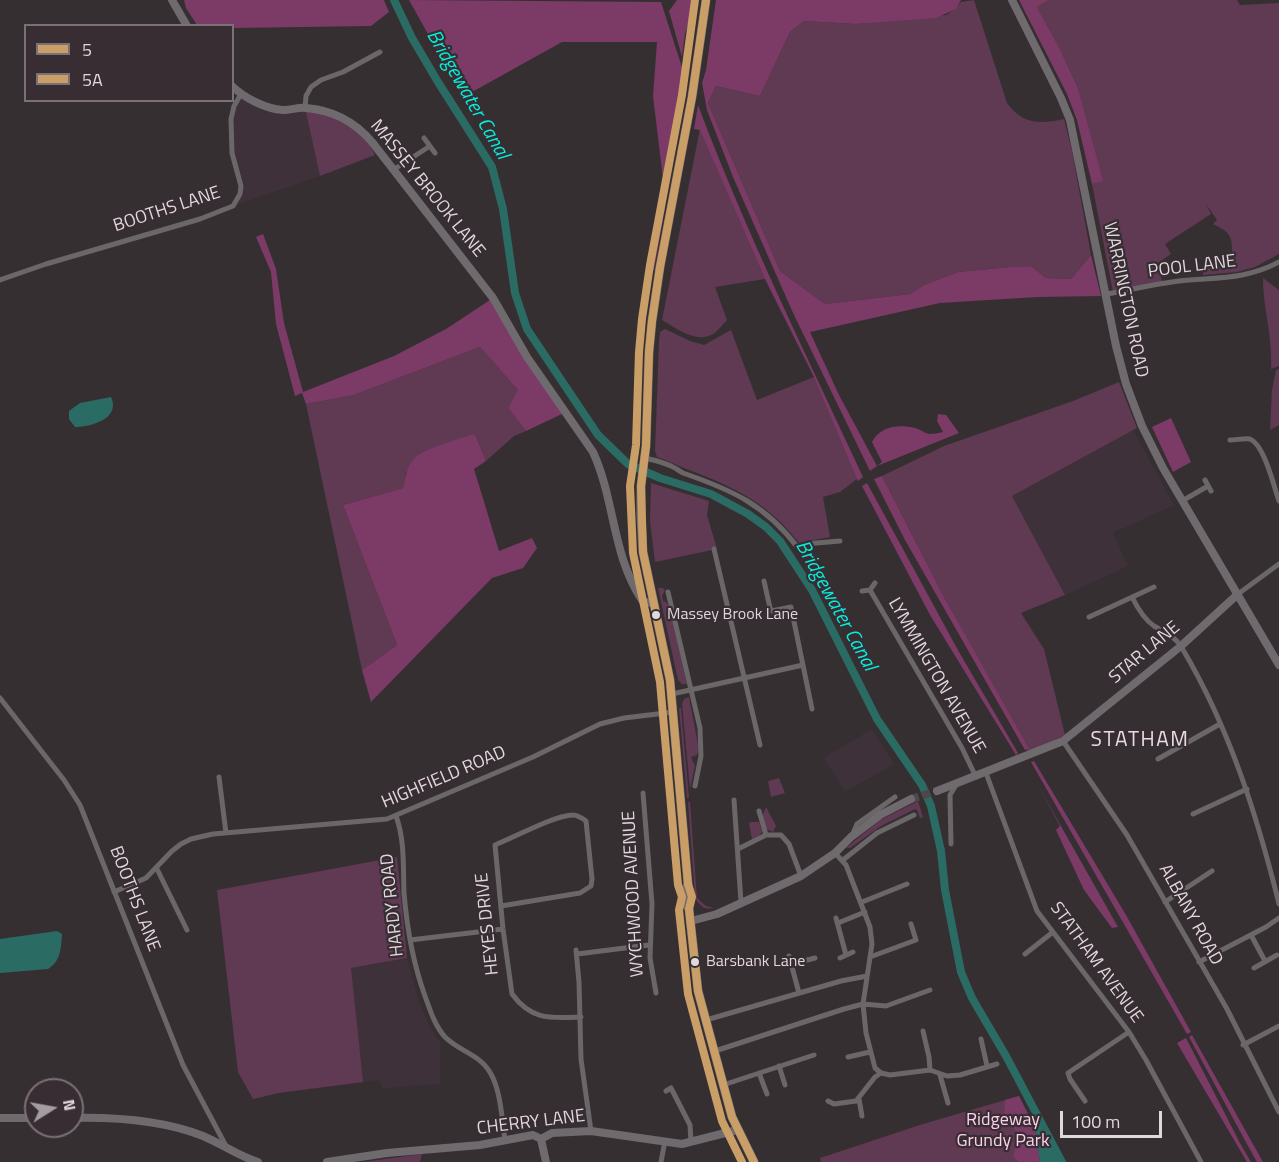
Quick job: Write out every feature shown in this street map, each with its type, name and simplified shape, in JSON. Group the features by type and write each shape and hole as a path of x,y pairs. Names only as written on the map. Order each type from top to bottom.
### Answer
{"main road":[{"path":"706,0 697,70 654,310 649,352 642,475 642,534 652,603 667,657 672,694 688,884 691,888 692,904 689,909 698,991 737,1130 754,1162"}],"street":[{"path":"172,0 185,24"},
{"name":"WARRINGTON ROAD","path":"1012,0 1070,120 1126,384 1154,451 1279,665"},
{"path":"305,108 306,96 311,87 380,52"},
{"name":"MASSEY BROOK LANE","path":"234,88 241,94 280,110 305,108 324,111 348,120 362,130 493,298 527,357 592,453 603,478 619,552 628,576 644,603 652,603"},
{"name":"BOOTHS LANE","path":"0,280 46,264 200,219 232,206 240,194 241,186 232,153 231,119 234,106 241,94"},
{"path":"424,138 435,153"},
{"path":"393,170 430,146"},
{"name":"POOL LANE","path":"1106,294 1170,282 1242,276 1279,262"},
{"path":"1230,440 1247,439 1256,443 1279,501"},
{"path":"644,460 671,465 680,472 699,477 740,496 774,520 798,548 805,544 840,541"},
{"path":"1182,501 1210,489 1205,480"},
{"path":"714,549 760,745"},
{"name":"STAR LANE","path":"986,773 1063,741 1180,646 1238,594 1277,568"},
{"path":"764,581 772,611 791,607 812,709"},
{"name":"LYMMINGTON AVENUE","path":"862,591 870,590 875,583"},
{"path":"1089,616 1154,587"},
{"name":"LYMMINGTON AVENUE","path":"870,590 962,748 976,777"},
{"path":"668,592 702,744 695,786"},
{"path":"1132,597 1149,621 1170,634 1180,646 1220,724 1234,756 1262,837 1279,904"},
{"path":"1105,609 1108,617"},
{"path":"672,694 802,665"},
{"name":"BOOTHS LANE","path":"0,698 64,780 80,805 183,1065 228,1149"},
{"name":"HIGHFIELD ROAD","path":"114,892 140,882 157,869 172,851 191,839 226,833 377,821 396,816 532,757 600,724 624,718 674,712"},
{"path":"1158,759 1220,724"},
{"name":"ALBANY ROAD","path":"1063,741 1127,834 1227,1009 1243,1045 1279,1112"},
{"path":"937,792 986,773"},
{"name":"STATHAM AVENUE","path":"986,773 1037,911 1128,1032 1146,1060 1201,1162"},
{"path":"219,777 226,833"},
{"path":"951,844 950,795 956,785"},
{"path":"1193,814 1246,789"},
{"name":"WYCHWOOD AVENUE","path":"643,793 652,904 650,945 656,993"},
{"path":"851,837 857,824 895,797"},
{"path":"691,921 712,916 801,876 835,853 851,837 880,815 911,799"},
{"path":"734,800 741,902"},
{"path":"759,811 766,835"},
{"name":"HEYES DRIVE","path":"501,906 580,893 591,886 586,821 579,816 571,815 555,819 495,845 503,929 510,985 518,1002 530,1011 546,1018 581,1017"},
{"path":"843,860 877,833 914,815"},
{"name":"HARDY ROAD","path":"396,816 401,840 410,940 425,997 440,1030 454,1044 474,1054 490,1073 495,1084 505,1141"},
{"path":"738,849 766,835 781,835 786,839 801,876"},
{"path":"835,853 843,860 862,902 870,927 870,957 863,1004 870,1052 875,1068 881,1073 894,1075 930,1070 940,1075 960,1075 997,1064"},
{"path":"157,869 187,930"},
{"path":"1165,902 1212,871"},
{"path":"862,902 907,884"},
{"path":"846,955 837,920 865,912"},
{"path":"1199,962 1279,918"},
{"path":"870,957 916,940 911,924"},
{"path":"410,940 503,929"},
{"path":"1025,954 1053,932"},
{"path":"1251,934 1265,961"},
{"path":"591,1131 581,1059 581,1017 576,952 650,945"},
{"path":"840,958 853,952"},
{"path":"1254,968 1277,955"},
{"path":"789,956 799,993"},
{"path":"792,964 815,958"},
{"path":"706,1020 867,976"},
{"path":"715,1051 863,1004 886,1006 930,990"},
{"path":"1243,1045 1279,1026"},
{"path":"923,1031 930,1070"},
{"path":"1085,1101 1067,1072 1128,1032"},
{"path":"981,1039 987,1066"},
{"path":"848,1057 870,1052"},
{"path":"723,1085 814,1055"},
{"path":"779,1066 785,1085"},
{"path":"759,1073 767,1094"},
{"path":"828,1101 842,1103 859,1099 875,1077 881,1073"},
{"path":"940,1075 948,1103"},
{"path":"666,1091 671,1088 690,1125 692,1143"},
{"path":"1271,1097 1279,1094"},
{"path":"859,1099 862,1116"},
{"path":"84,1118 104,1117 141,1121 179,1129 204,1137 258,1162"},
{"path":"0,1118 24,1118"},
{"path":"204,1137 214,1125"},
{"name":"CHERRY LANE","path":"327,1162 387,1153 480,1145 533,1136 540,1139 552,1133 591,1131 682,1144 737,1130"},
{"path":"540,1139 546,1162"},
{"path":"661,1162 665,1141"}],"shaded area":[{"path":"184,0 384,0 389,12 371,26 234,28 234,24 196,24 186,8"},
{"path":"409,0 661,2 687,83 654,270 648,273 663,179 653,96 657,42 562,42 463,97"},
{"path":"677,0 696,0 685,34 682,57 669,11"},
{"path":"716,0 961,0 956,9 936,18 856,24 804,21 790,32 760,96 716,86 708,103 780,271 825,304 910,294 924,285 958,272 1031,266 1046,278 1071,279 1091,255 1101,296 940,303 810,332 839,395 877,466 870,471 794,315 733,177 707,110 702,83"},
{"path":"1019,0 1049,0 1037,7 1078,88 1103,181 1092,184 1077,120 1067,94"},
{"path":"241,94 280,110 305,108 320,176 233,206 240,194 232,153 231,119"},
{"path":"698,105 756,247 863,477 858,481 814,377 765,279 700,130 694,129"},
{"path":"263,234 276,269 284,323 303,392 394,356 446,329 493,298 562,414 526,431 508,408 518,390 480,347 354,395 306,404 302,393 295,396 276,324 271,272 256,237"},
{"path":"111,397 112,411 103,420 75,427 69,419 69,411 80,403"},
{"path":"938,414 946,415 959,433 877,466 882,462 872,442 885,429 903,426 929,434 943,432 937,421"},
{"path":"1171,418 1191,462 1173,472 1152,427"},
{"path":"1133,430 1174,505 1113,533 1128,566 1065,595 1012,496"},
{"path":"475,434 486,461 474,469 499,551 532,538 537,548 523,568 492,578 371,702 362,670 397,645 343,505 403,488 408,467 416,457 435,447"},
{"path":"882,476 944,597 1029,749 1025,750 905,540 874,479"},
{"path":"867,483 959,652 1018,753 1016,755 930,615 862,486"},
{"path":"872,729 894,764 845,792 824,758"},
{"path":"1034,761 1126,915 1191,1032 1187,1034 1031,762"},
{"path":"1040,789 1118,927 1112,928 1084,890 1056,830 1060,826"},
{"path":"57,931 62,934 60,954 56,962 48,969 0,973 0,939"},
{"path":"407,958 418,999 430,1027 440,1042 440,1084 382,1089 379,1080 279,1093 253,1099 238,1072 231,1010 296,998 350,968"},
{"path":"1192,1035 1263,1162 1257,1162 1248,1146 1189,1037"},
{"path":"1186,1038 1251,1162 1247,1162 1177,1043"},
{"path":"1019,1096 1035,1128 1040,1162 1019,1162 1013,1156 1017,1134 1004,1117 1005,1100"},
{"path":"1036,1113 1062,1162 1040,1162 1035,1128"}],"green space":[{"path":"974,0 1007,103 1019,115 1032,121 1047,122 1064,119 1091,255 1071,279 1046,278 1031,266 958,272 924,285 910,294 825,304 780,271 708,103 716,86 760,96 790,32 804,21 856,24 946,15 961,2"},
{"path":"1049,0 1237,0 1240,5 1279,3 1279,254 1255,267 1237,272 1203,275 1203,264 1232,258 1230,237 1213,224 1217,220 1206,204 1211,214 1165,244 1171,254 1158,263 1162,282 1113,292 1092,184 1102,180 1078,88 1037,7"},
{"path":"305,108 324,111 362,130 375,155 320,176"},
{"path":"700,129 765,279 715,287 727,320 707,337 686,334 662,320"},
{"path":"1263,278 1279,290 1279,366 1271,369 1271,345"},
{"path":"665,329 704,345 731,330 757,400 814,377 861,476 840,492 823,497 830,537 799,543 776,518 751,499 723,484 657,457 655,451 659,341 660,332"},
{"path":"480,347 519,391 508,408 526,431 514,436 486,461 475,434 406,472 403,488 343,505 397,645 362,670 306,404 354,395"},
{"path":"1279,369 1279,425 1270,430 1272,390 1276,370"},
{"path":"1119,382 1137,428 1012,496 1065,595 1021,613 1044,649 1065,735 1029,753 944,597 882,476 944,446 1073,401"},
{"path":"651,483 709,501 707,515 717,549 655,562 650,521"},
{"path":"658,588 665,590 662,596 663,601 669,606 687,684 682,684 678,680"},
{"path":"689,697 699,750 697,755 691,757 695,766 690,789 682,704 684,699"},
{"path":"679,708 681,708 689,798 687,798"},
{"path":"779,778 785,793 771,797 768,781"},
{"path":"918,801 923,817 920,818 915,809 881,826 850,848 846,848 880,820"},
{"path":"688,802 690,802 697,898 706,906 714,908 703,907 695,898"},
{"path":"766,807 776,826 773,832 766,829 762,817"},
{"path":"759,822 762,832 752,839 749,823"},
{"path":"397,857 407,958 351,968 363,1082 279,1093 253,1099 238,1072 217,890"},
{"name":"Ridgeway Grundy Park","path":"1019,1096 1035,1128 1040,1162 821,1162 820,1158 923,1124"},
{"path":"422,1154 420,1162 363,1162"}],"waterway":[{"name":"Bridgewater Canal","path":"394,0 412,38 492,167 503,209 515,293 527,329 598,435 628,464 660,478 711,494 748,514 766,527 780,541 812,590 877,719 922,785 931,806 941,851 945,890 961,972 972,998 1006,1056 1062,1162"}],"tunnel":[{"path":"911,799 937,791"}],"transit line":[{"name":"5A","path":"695,0 682,95 642,319 636,445 630,486 633,553 660,682 678,885 682,897 679,910 688,994 722,1121 742,1162"},
{"name":"5","path":"706,0 692,97 652,321 646,446 641,486 643,552 670,680 688,884 692,897 689,909 698,991 732,1117 754,1162"}],"place":[{"name":"Massey Brook Lane","path":"656,615"},
{"name":"Barsbank Lane","path":"695,962"}],"district":[{"name":"STATHAM","path":"1140,741"}]}
